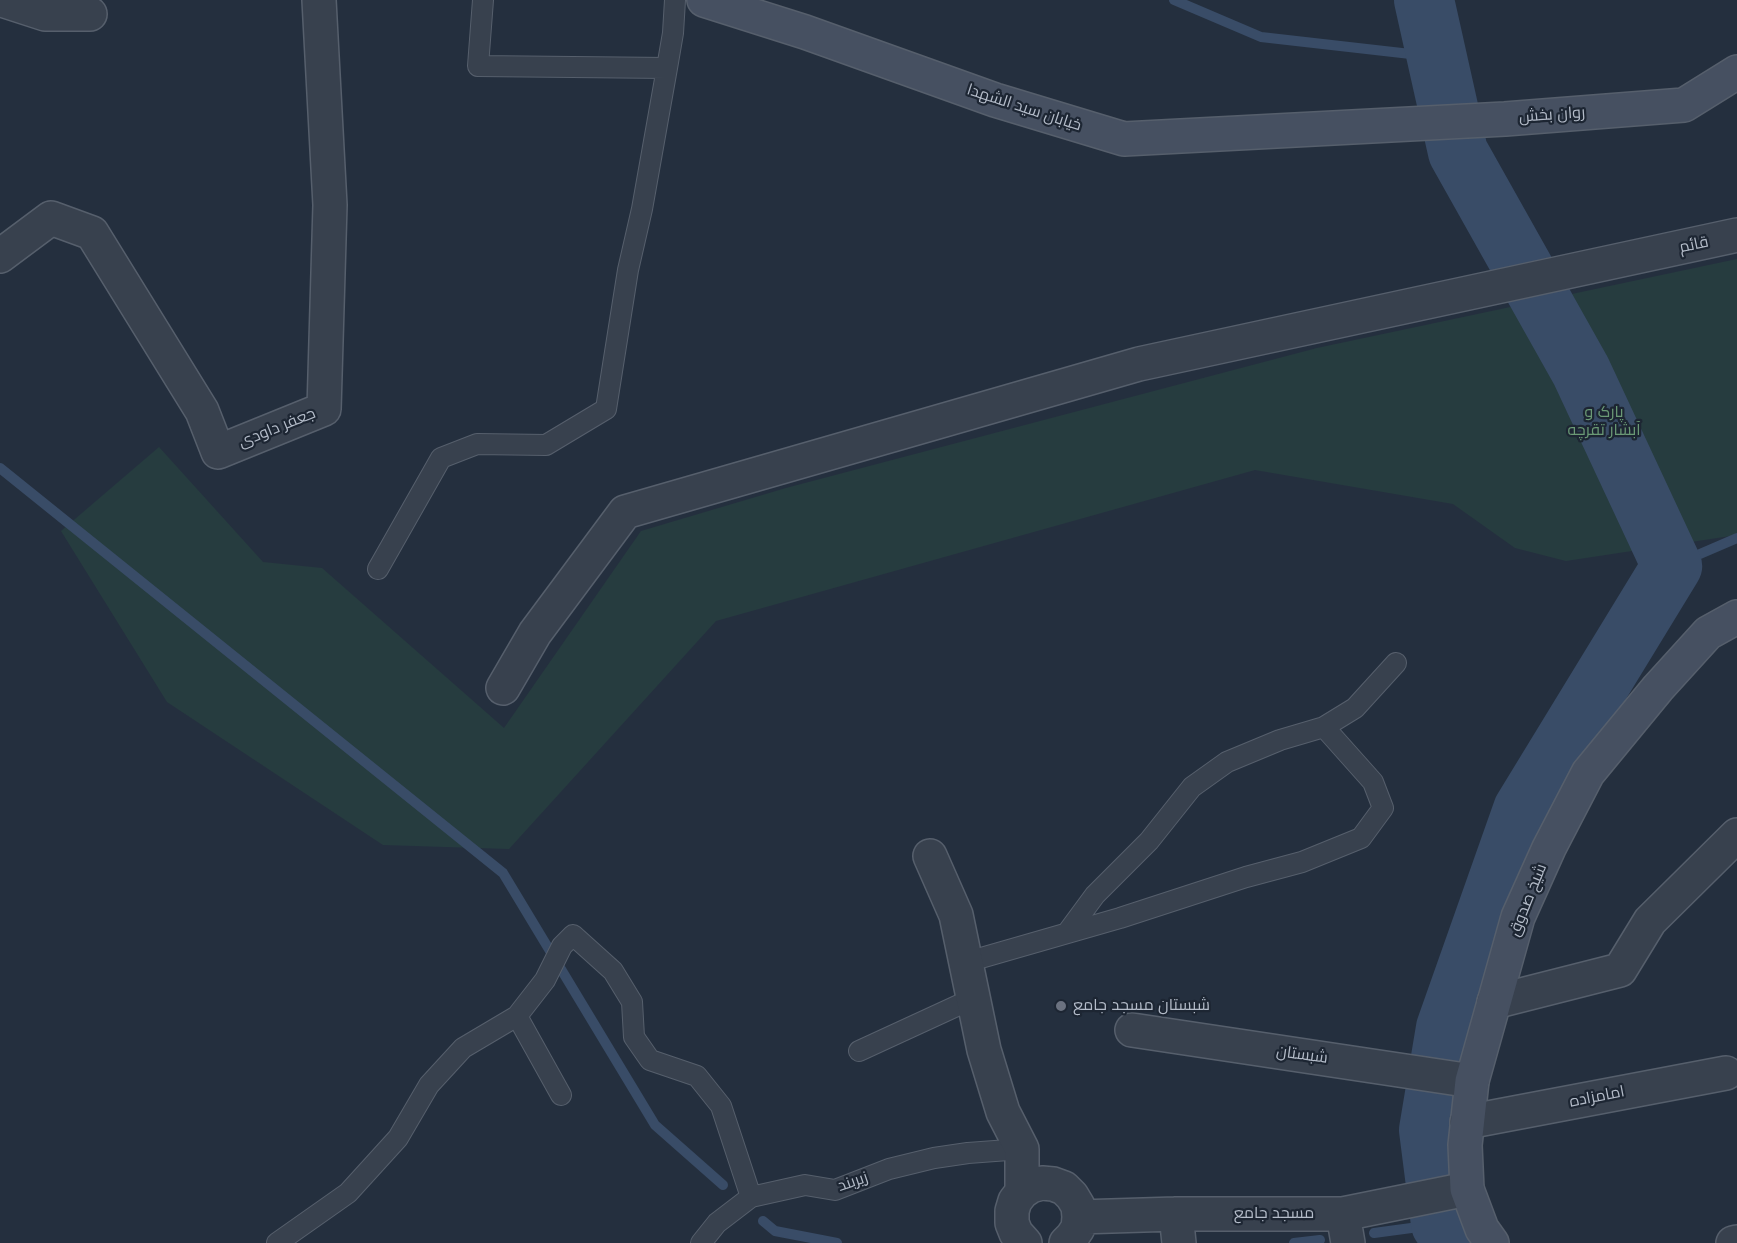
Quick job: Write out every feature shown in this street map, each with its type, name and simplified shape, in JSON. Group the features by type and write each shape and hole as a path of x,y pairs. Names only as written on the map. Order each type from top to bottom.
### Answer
{"street":[{"path":"2,0 45,14 90,14"},
{"name":"جعفر داودی","path":"0,256 51,218 92,233 202,411 218,452 324,409 330,205 319,0"},
{"name":"خیابان سید الشهدا","path":"704,0 805,32 995,100 1124,139 1357,127"},
{"name":"روان بخش","path":"1357,127 1505,119 1684,105 1737,72"},
{"name":"قائم","path":"503,688 535,633 625,512 1139,364 1737,235"},
{"name":"شیخ صدوق","path":"1492,1243 1482,1229 1466,1190 1465,1146 1472,1081 1518,917 1549,848 1588,773 1658,688 1708,633 1737,617"},
{"path":"1494,1002 1620,970 1650,921 1737,835"},
{"path":"930,856 956,915 984,1050 1003,1112 1022,1149 1022,1192"},
{"name":"شبستان","path":"1132,1030 1472,1081"},
{"name":"امامزاده","path":"1467,1122 1726,1073"},
{"path":"1025,1243 1016,1233 1012,1223 1012,1211 1015,1201 1022,1192 1042,1183 1064,1188 1072,1196 1078,1206 1073,1230"},
{"name":"مسجد جامع","path":"1073,1230 1346,1224 1466,1190"}],"lane":[{"path":"483,0 478,66 667,68"},
{"path":"378,569 441,458 477,444 546,445 606,409 628,270 642,209 673,33 675,0"},
{"path":"1066,933 1095,895 1149,841 1192,787 1227,762 1280,740 1324,727 1355,708 1396,663"},
{"path":"967,963 1246,877 1302,862 1361,838 1383,808 1373,782 1324,727"},
{"path":"277,1243 348,1193 398,1138 429,1085 463,1048 517,1016 545,980 562,946 573,935 614,971 632,1002 634,1038 650,1060 697,1076 721,1106 751,1197"},
{"path":"859,1051 974,998"},
{"path":"517,1016 561,1095"},
{"name":"زیربند","path":"701,1243 717,1223 751,1197 805,1185 835,1190 889,1169 934,1158 1022,1149"}],"green space":[{"name":"پارک و آبشار تقرچه","path":"1737,259 1737,535 1566,561 1515,548 1453,504 1255,470 716,621 509,849 383,845 167,702 61,531 159,447 263,562 322,568 504,728 641,531 786,488 1317,348"}],"waterway":[{"path":"1174,0 1261,37 1437,57"},
{"path":"1424,0 1458,152 1581,371 1672,566 1523,810 1446,1028 1429,1130 1441,1224 1454,1243"},
{"path":"0,468 503,873 655,1125 723,1185"},
{"path":"1672,566 1737,538"},
{"path":"763,1221 775,1231 837,1243"},
{"path":"1374,1233 1441,1224"},
{"path":"1294,1243 1320,1240"}],"place":[{"name":"شبستان مسجد جامع","path":"1061,1006"}]}
